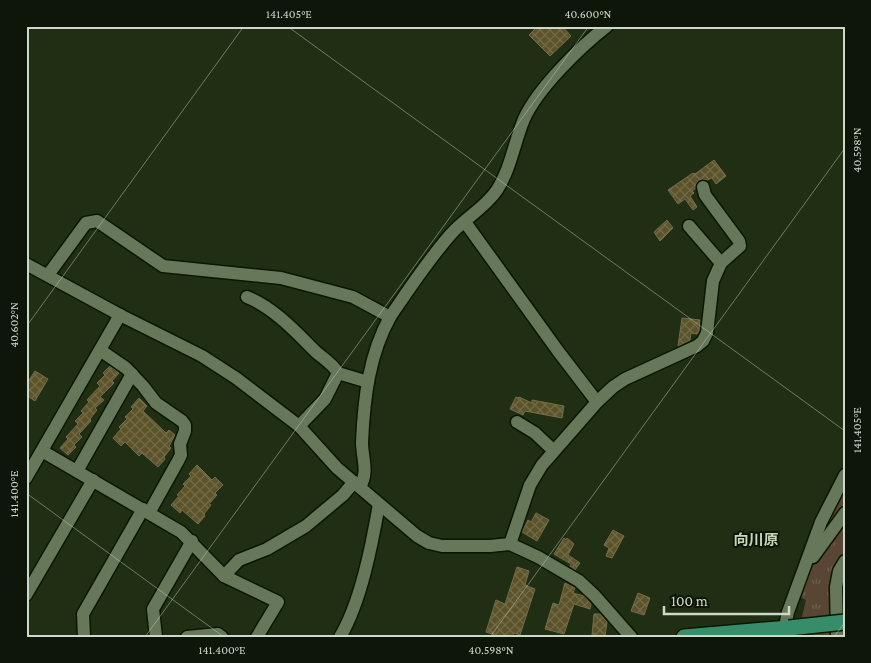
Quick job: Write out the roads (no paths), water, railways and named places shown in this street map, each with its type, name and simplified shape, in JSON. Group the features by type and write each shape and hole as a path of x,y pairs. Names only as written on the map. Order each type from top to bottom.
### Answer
{"main road":[{"path":"684,637 785,631 845,622"}],"street":[{"path":"224,576 239,560 267,549 306,526 357,485 365,473 362,442 371,361 390,317 451,234 490,199 503,180 524,120 537,96 591,38 607,26"},
{"path":"510,544 530,485 542,465 597,402 613,387 626,379 703,341 707,333 714,281 721,263 740,246 705,195 703,187"},
{"path":"48,275 86,223 97,221 163,266 281,278 352,297 390,317"},
{"path":"465,222 597,402"},
{"path":"690,226 721,263"},
{"path":"26,264 120,316 202,356 243,383 299,426 337,468 417,536 429,543 442,546 510,544 545,560 579,581 595,596 631,637"},
{"path":"247,297 256,301 293,328 338,373 368,382"},
{"path":"26,478 120,316"},
{"path":"84,637 82,614 178,461 180,444 185,431 185,425 182,420 156,403 132,374 100,350"},
{"path":"299,426 325,399 338,373"},
{"path":"77,471 132,374"},
{"path":"517,422 535,433 554,451"},
{"path":"42,451 182,532 224,576 278,602 257,637"},
{"path":"785,631 803,571 821,522 845,475"},
{"path":"26,595 92,480"},
{"path":"340,637 347,626 359,592 380,504"},
{"path":"803,571 845,513"},
{"path":"156,637 153,609 192,541"},
{"path":"838,637 841,579 838,571 845,561"},
{"path":"186,637 218,634 222,637"}],"district":[{"name":"向川原","path":"756,540"}]}
